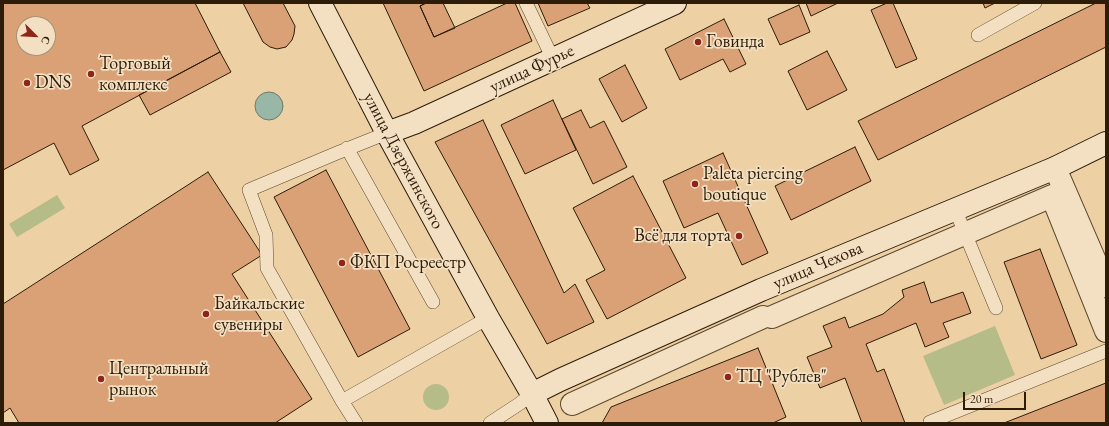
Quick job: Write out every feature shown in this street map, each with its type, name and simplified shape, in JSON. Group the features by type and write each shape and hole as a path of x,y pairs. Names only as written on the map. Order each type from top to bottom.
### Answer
{"street":[{"name":"улица Дзержинского","path":"320,3 387,133 547,423"},
{"name":"улица Фурье","path":"387,133 414,123 675,3"},
{"name":"улица Чехова","path":"532,394 761,290 1055,168 1106,143"},
{"path":"1055,168 1106,286"},
{"path":"572,404 767,317 966,234 1052,196 1106,332"}],"lane":[{"path":"526,3 553,59"},
{"path":"978,35 1035,3"},
{"path":"356,423 267,268 266,235 249,190 387,133"},
{"path":"348,148 433,302"},
{"path":"955,209 996,308"},
{"path":"342,401 488,318"},
{"path":"930,423 1106,351"},
{"path":"490,423 532,394"}],"green space":[{"path":"57,195 65,208 17,237 9,224"},
{"path":"995,326 1015,375 944,405 923,356"},
{"path":"436,384 445,388 449,397 445,406 436,410 427,406 423,397 427,388"}],"shaded area":[{"path":"269,92 279,96 283,106 279,116 269,120 259,116 255,106 259,96"}],"building":[{"name":"Торговый комплекс","path":"3,3 195,3 220,52 82,126 99,160 70,175 54,143 3,170"},
{"path":"243,3 283,3 295,26 292,40 286,47 277,49 270,47 263,42"},
{"path":"383,3 426,3 420,6 434,37 507,3 515,3 532,41 424,91"},
{"path":"426,3 443,3 455,28 434,37 420,6"},
{"path":"538,3 587,3 590,8 548,26"},
{"path":"806,3 838,3 811,16"},
{"path":"887,3 893,3 917,59 896,68 871,10"},
{"path":"983,3 995,3 985,8"},
{"path":"1096,3 1106,3 1106,47 878,160 858,121"},
{"path":"799,5 810,32 780,45 768,19"},
{"path":"724,19 746,64 730,72 723,59 680,80 665,49"},
{"path":"827,51 847,90 807,110 788,71"},
{"path":"220,52 231,72 150,115 139,95"},
{"path":"625,65 647,108 622,122 599,79"},
{"path":"553,100 576,150 525,174 501,125"},
{"path":"581,110 590,128 604,121 627,167 593,184 562,119"},
{"path":"483,120 564,293 575,284 594,322 547,344 435,142"},
{"path":"855,147 871,181 791,220 775,186"},
{"path":"723,153 768,253 742,265 718,213 684,228 663,181"},
{"name":"ФКП Росреестр","path":"326,170 410,329 358,357 274,197"},
{"name":"Центральный рынок","path":"208,172 262,255 232,274 312,399 275,423 19,423 10,408 3,413 3,304"},
{"path":"633,176 686,278 607,319 586,280 605,270 573,208"},
{"path":"1040,249 1077,345 1041,359 1004,262"},
{"path":"924,282 931,303 963,292 971,313 943,323 949,337 925,347 916,323 866,344 877,372 884,369 905,423 862,423 845,378 820,388 807,357 832,347 823,326 845,317 849,328 883,314 904,297 902,290"},
{"name":"ТЦ \"Рублев\"","path":"758,348 786,417 773,423 602,423 611,407"},
{"path":"1106,383 1106,423 1004,423"}],"place":[{"name":"Говинда","path":"698,42"},
{"name":"Торговый комплекс","path":"91,74"},
{"name":"DNS","path":"27,83"},
{"name":"Paleta piercing boutique","path":"695,184"},
{"name":"Всё для торта","path":"739,236"},
{"name":"ФКП Росреестр","path":"342,263"},
{"name":"Байкальские сувениры","path":"206,314"},
{"name":"ТЦ \"Рублев\"","path":"728,377"},
{"name":"Центральный рынок","path":"101,379"}]}
